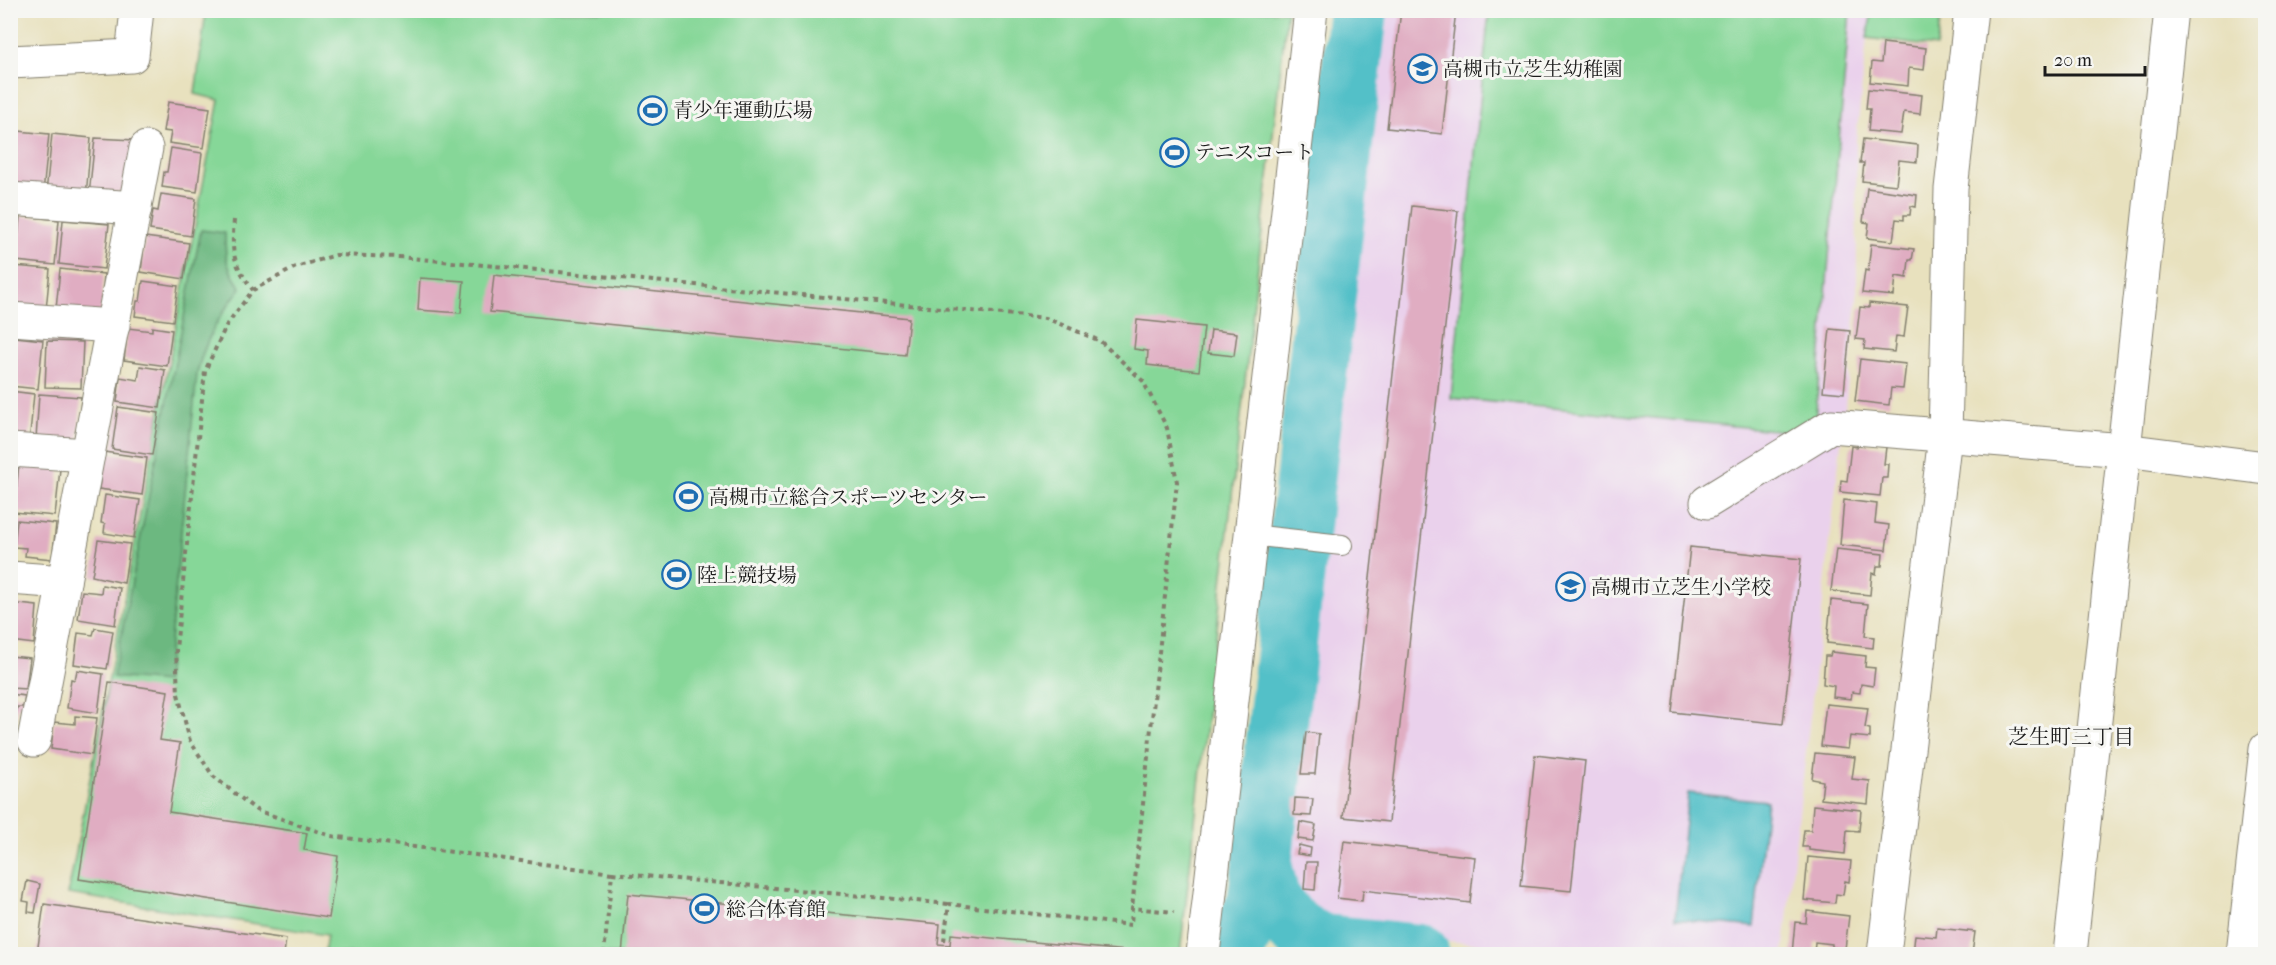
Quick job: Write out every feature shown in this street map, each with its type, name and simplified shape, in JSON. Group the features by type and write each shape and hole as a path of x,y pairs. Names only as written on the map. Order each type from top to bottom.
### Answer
{"street":[{"path":"10,62 132,56 137,10"},
{"path":"1203,954 1263,536 1311,10"},
{"path":"1884,954 1945,436 1951,189 1971,10"},
{"path":"2070,954 2171,10"},
{"path":"34,740 146,148"},
{"path":"10,199 135,208"},
{"path":"10,319 112,326"},
{"path":"1707,502 1831,426 2124,450 2265,468"},
{"path":"10,450 88,455"},
{"path":"10,578 64,582"},
{"path":"2243,954 2265,749"}],"lane":[{"path":"1263,536 1332,544"}],"path":[{"path":"234,220 232,241 236,267 253,290"},
{"path":"336,255 399,257 1046,318 1100,341 1143,381 1167,428 1177,482 1131,925 949,904 612,873 331,836 256,810 213,776 190,741 178,694 176,649 205,371 227,324 253,290 296,267 336,255"},
{"path":"604,954 612,873"},
{"path":"944,941 949,904"},
{"path":"1132,908 1208,915"}],"shaded area":[{"name":"高槻市立芝生小学校","path":"1375,11 1872,11 1856,141 1857,302 1783,954 1591,954 1338,931 1303,909 1287,871"}],"green space":[{"name":"高槻市立総合スポーツセンター","path":"206,11 1287,11 1180,954 324,954 327,935 68,894 219,100 195,94"},
{"path":"1489,11 1850,11 1814,434 1451,398"},
{"path":"1872,11 1942,11 1936,47 1867,38"},
{"path":"201,230 225,233 227,262 241,288 214,328 197,374 166,682 113,677"}],"water":[{"path":"1688,793 1767,801 1754,927 1675,919"}],"building":[{"name":"高槻市立芝生幼稚園","path":"1401,10 1456,10 1442,134 1387,128"},
{"path":"1883,43 1926,48 1924,70 1909,68 1908,86 1870,82 1872,62 1881,63"},
{"path":"1868,89 1922,95 1920,114 1904,112 1901,134 1868,131 1870,109 1866,109"},
{"path":"168,102 210,108 204,148 169,143 171,132 163,131"},
{"path":"10,131 15,132 12,165 10,165"},
{"path":"18,131 49,134 43,193 12,191"},
{"path":"52,134 91,138 86,197 46,193"},
{"path":"95,138 135,140 129,191 89,195"},
{"path":"1863,139 1918,145 1917,162 1899,160 1896,185 1862,181 1864,163 1860,163"},
{"path":"171,148 202,153 197,192 162,187"},
{"path":"1867,188 1917,195 1916,207 1911,206 1910,215 1904,215 1904,220 1896,219 1893,241 1867,238 1869,223 1863,222"},
{"path":"161,194 196,199 191,236 150,230 153,210 158,211"},
{"path":"1412,206 1458,211 1389,822 1343,817"},
{"path":"20,216 59,220 55,265 16,261"},
{"path":"10,217 17,218 13,262 10,262"},
{"path":"63,220 109,224 104,269 59,264"},
{"path":"145,237 189,243 184,279 141,272"},
{"path":"1871,244 1914,249 1912,260 1909,260 1907,278 1896,276 1894,296 1862,293 1865,270 1868,271"},
{"path":"13,266 50,269 46,310 10,307"},
{"path":"60,269 104,274 101,314 56,309"},
{"path":"494,275 909,318 905,355 490,312"},
{"path":"420,278 464,281 461,313 418,310"},
{"path":"143,281 178,286 173,321 135,316"},
{"path":"1869,303 1908,307 1904,337 1896,336 1894,352 1864,349 1865,340 1856,339 1860,307 1869,308"},
{"path":"1137,320 1204,327 1199,371 1147,365 1148,351 1134,349"},
{"path":"152,327 172,330 167,366 124,360 128,328 152,331"},
{"path":"1830,329 1850,331 1844,393 1823,391"},
{"path":"1211,330 1237,333 1234,356 1208,353"},
{"path":"15,337 43,340 38,389 10,386"},
{"path":"47,341 83,342 81,388 45,387"},
{"path":"1860,359 1906,364 1903,389 1891,388 1889,405 1855,401"},
{"path":"140,366 165,370 160,408 117,402 120,377 138,380"},
{"path":"10,391 34,394 29,443 10,441"},
{"path":"39,394 81,397 78,442 36,439"},
{"path":"118,407 159,413 152,455 112,449"},
{"path":"1858,444 1886,447 1884,464 1888,464 1887,478 1882,478 1880,496 1840,492 1841,480 1847,481 1851,446 1857,447"},
{"path":"104,452 147,458 142,495 99,489"},
{"path":"19,464 60,469 55,516 14,512"},
{"path":"10,466 15,467 12,497 10,497"},
{"path":"105,495 140,500 134,538 104,533 105,524 101,523"},
{"path":"1844,500 1877,504 1875,523 1889,525 1886,550 1840,545"},
{"path":"17,520 56,524 52,559 25,556 26,548 14,547"},
{"path":"98,540 130,544 124,583 92,576"},
{"path":"1690,547 1801,559 1783,724 1672,712"},
{"path":"1836,549 1883,554 1882,566 1877,566 1876,574 1872,573 1870,595 1831,591"},
{"path":"102,585 120,588 115,625 78,619 82,591 101,593"},
{"path":"1831,600 1868,604 1865,636 1874,637 1873,648 1827,643"},
{"path":"10,603 37,606 34,644 10,641"},
{"path":"95,628 113,631 107,669 74,664 78,633 93,635"},
{"path":"1831,652 1866,656 1865,667 1875,668 1873,686 1861,684 1860,693 1852,692 1851,699 1833,697 1834,686 1823,684 1825,656 1830,656"},
{"path":"10,656 30,658 26,689 10,688"},
{"path":"77,670 103,674 98,713 67,708 71,679 75,680"},
{"path":"109,682 168,691 160,740 180,743 169,812 307,833 304,850 338,856 329,918 79,879"},
{"path":"10,694 25,696 23,707 17,707 13,739 10,739"},
{"path":"1826,704 1868,708 1865,728 1870,729 1870,738 1850,736 1848,749 1821,746"},
{"path":"75,716 97,718 92,755 51,749 54,722 75,724"},
{"path":"1306,732 1319,734 1315,774 1301,774"},
{"path":"1815,753 1855,757 1852,779 1870,781 1868,804 1821,799 1823,781 1812,779"},
{"path":"1535,755 1585,761 1571,891 1521,886"},
{"path":"1295,798 1313,799 1311,816 1294,815"},
{"path":"1813,805 1861,810 1859,831 1847,830 1845,854 1809,850 1809,847 1802,847 1804,830 1811,830"},
{"path":"1300,822 1316,825 1313,841 1298,839"},
{"path":"1344,841 1475,857 1470,903 1363,890 1362,901 1337,898"},
{"path":"1299,845 1311,848 1310,856 1297,854"},
{"path":"1808,857 1851,861 1849,882 1845,881 1843,895 1836,894 1835,903 1804,900"},
{"path":"1306,862 1317,862 1315,890 1304,889"},
{"path":"27,881 40,884 35,913 28,912 29,902 23,901"},
{"name":"総合体育館","path":"628,894 940,924 938,944 950,945 951,934 1137,952 1137,954 622,954"},
{"path":"44,904 286,939 284,954 37,954"},
{"path":"1807,911 1849,916 1845,949 1832,947 1832,944 1815,942 1814,954 1792,954 1795,922 1806,923"},
{"path":"1937,928 1975,932 1972,954 1913,954 1915,935 1936,937"}],"waterway":[{"path":"1358,10 1262,865 1270,898 1287,921 1304,935 1323,944 1420,954"},
{"path":"1233,954 1257,902 1262,865"}],"place":[{"name":"高槻市立芝生幼稚園","path":"1422,69"},
{"name":"青少年運動広場","path":"652,110"},
{"name":"テニスコート","path":"1174,152"},
{"name":"高槻市立総合スポーツセンター","path":"688,497"},
{"name":"陸上競技場","path":"676,575"},
{"name":"高槻市立芝生小学校","path":"1570,587"},
{"name":"総合体育館","path":"705,909"}],"district":[{"name":"芝生町三丁目","path":"2071,737"}]}
